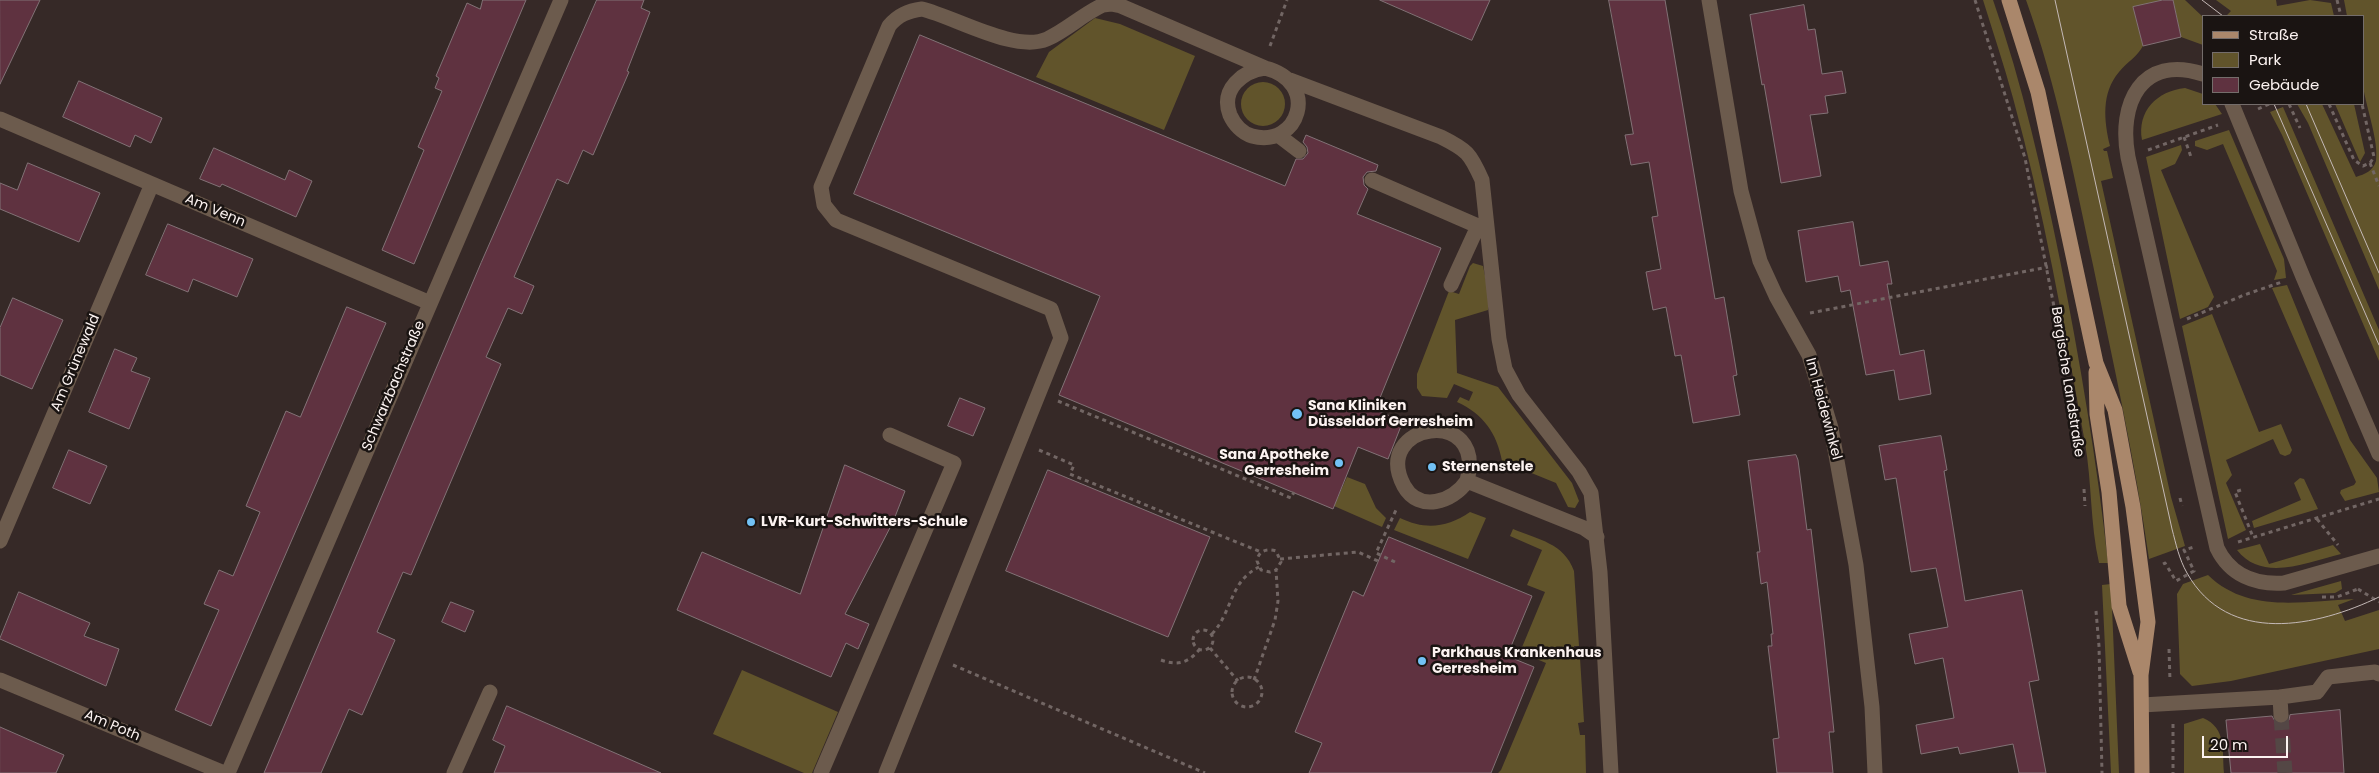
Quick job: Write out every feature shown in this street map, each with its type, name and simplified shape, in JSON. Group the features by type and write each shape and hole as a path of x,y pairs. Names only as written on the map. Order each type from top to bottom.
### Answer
{"main road":[{"name":"Bergische Landstraße","path":"2009,0 2038,92 2096,363 2115,410 2133,506 2148,622 2141,675 2142,773"},
{"name":"Bergische Landstraße","path":"2096,363 2097,414 2109,492 2119,606 2141,675"}],"street":[{"name":"Schwarzbachstraße","path":"228,773 561,0"},
{"name":"Im Heidewinkel","path":"1709,0 1741,191 1760,261 1776,296 1790,316 1809,355 1831,428 1856,565 1872,706 1875,773"},
{"path":"886,773 1061,338 1051,309 836,220 824,205 821,186 889,26 894,19 908,11 922,9 1003,38 1034,41 1046,40 1091,11 1111,4 1121,6 1265,68 1279,71 1290,80 1441,137 1460,147 1472,157 1482,180 1483,228 1498,339 1505,369 1519,395 1579,472 1591,492 1597,537 1611,773"},
{"path":"1265,68 1252,70 1240,76 1232,87 1228,100 1230,114 1237,126 1247,135 1260,138 1278,135 1286,130 1295,119 1298,106 1297,92 1290,80"},
{"path":"2202,74 2189,69 2162,70 2153,74 2138,88 2131,99 2125,126 2128,157 2217,548 2224,561 2235,572 2248,579 2269,584 2292,581 2379,556"},
{"path":"2235,110 2303,277 2379,454"},
{"name":"Am Venn","path":"0,118 430,303"},
{"path":"1278,135 1299,151"},
{"path":"1372,180 1483,228"},
{"name":"Am Grünewald","path":"0,541 152,184"},
{"path":"1452,285 1483,228"},
{"path":"1429,430 1441,430 1454,435 1463,444 1469,455 1471,468 1468,481 1461,491 1450,498 1439,502 1427,502 1416,497 1406,489 1400,478 1398,466 1400,454 1411,438 1429,430"},
{"path":"821,773 954,463 890,435"},
{"path":"1468,481 1584,528 1597,537"},
{"path":"2142,705 2317,692 2328,677 2375,672 2379,674"},
{"name":"Am Poth","path":"0,680 224,773"},
{"path":"454,773 490,692"},
{"path":"2280,696 2281,715"}],"path":[{"path":"1265,68 1267,52 1287,0"},
{"name":"Bergische Landstraße","path":"1975,0 2025,158 2048,267 2073,403"},
{"path":"2337,0 2340,15"},
{"path":"2289,105 2300,128"},
{"path":"2329,105 2354,160 2363,166 2370,163 2374,157 2362,105"},
{"path":"2128,157 2184,137 2235,110"},
{"path":"2184,137 2191,157"},
{"path":"2370,163 2379,186"},
{"path":"1790,316 2048,267"},
{"path":"2168,326 2244,295 2303,277"},
{"path":"1039,393 1291,498 1294,492"},
{"path":"1019,442 1074,464 1070,474 1261,552"},
{"path":"2083,481 2086,510"},
{"path":"1396,562 1376,553 1406,489"},
{"path":"2241,490 2235,492 2253,537"},
{"path":"2217,548 2379,499"},
{"path":"2158,565 2165,563 2176,581 2194,571 2184,550 2194,547"},
{"path":"1266,549 1278,553 1280,565 1276,570 1267,572 1259,567 1258,558 1261,552 1266,549"},
{"path":"1280,559 1358,552 1378,561"},
{"path":"1212,634 1225,616 1235,588 1241,580 1259,567"},
{"path":"1254,680 1275,620 1278,601 1276,570"},
{"path":"2356,583 2358,589 2379,602"},
{"path":"2095,607 2099,646 2102,773"},
{"path":"1161,660 1176,664 1193,658 1199,650 1210,648 1214,641 1212,634 1204,630 1196,632 1193,644 1199,650"},
{"path":"1210,648 1238,681"},
{"path":"932,657 1205,773"},
{"path":"1245,678 1254,680 1260,686 1261,694 1259,701 1250,707 1239,705 1234,700 1232,689 1238,681 1245,678"}],"green space":[{"path":"1983,0 1993,0 2004,32 2023,96 2046,194 2081,373 2099,487 2108,563 2099,563 2096,548 2085,443 2053,269 2034,183 2010,86"},
{"path":"2026,0 2163,0 2134,7 2143,46 2119,72 2109,89 2105,117 2110,146 2103,149 2107,151 2113,178 2101,181 2171,497 2185,546 2149,559 2123,411 2072,165 2047,65"},
{"path":"2173,0 2185,0 2202,16 2202,45 2181,37"},
{"path":"2216,0 2276,0 2277,6 2310,0 2331,3 2334,15 2227,15 2231,11"},
{"path":"2344,0 2379,0 2379,290 2308,123 2298,105 2322,105 2356,177 2371,170 2376,161 2376,144 2364,89 2364,15 2347,15"},
{"path":"1095,18 1120,24 1195,56 1164,130 1036,77 1049,52"},
{"path":"1267,82 1279,88 1284,95 1284,113 1279,120 1272,125 1259,126 1251,123 1244,116 1241,100 1244,92 1251,85"},
{"path":"2185,88 2202,94 2202,105 2216,105 2222,114 2142,140 2143,120 2151,104 2166,93"},
{"path":"2335,105 2354,105 2365,153 2360,162"},
{"path":"2283,107 2379,330 2379,361 2282,135 2270,112"},
{"path":"2229,130 2284,259 2286,278 2274,280 2277,271 2223,144 2207,150 2195,146 2195,141"},
{"path":"2181,145 2182,150 2175,164 2161,170 2214,297 2208,307 2180,319 2146,157"},
{"path":"1473,263 1483,266 1488,290 1488,310 1455,320 1457,373 1498,387 1572,483 1579,501 1575,508 1568,507 1556,483 1502,461 1497,442 1487,425 1474,412 1457,402 1460,397 1469,401 1473,392 1454,384 1447,398 1422,396 1417,388 1417,374 1449,291 1459,294"},
{"path":"2287,285 2350,440 2377,478 2379,492 2345,501 2340,493 2341,490 2354,485 2356,482 2272,288"},
{"path":"2212,314 2259,432 2281,424 2292,450 2290,454 2285,456 2280,454 2273,439 2226,460 2232,475 2226,483 2246,530 2228,539 2182,326"},
{"path":"1347,477 1365,484 1376,508 1386,518 1382,527 1334,506"},
{"path":"2300,478 2304,479 2318,509 2254,528 2252,521 2301,500 2294,483"},
{"path":"1470,512 1486,518 1468,559 1394,530 1400,518 1427,526 1436,526 1453,521"},
{"path":"1513,529 1557,548 1570,562 1574,571 1579,646 1574,646 1575,658 1580,658 1584,722 1578,723 1580,735 1585,735 1586,773 1498,773 1501,770 1546,663 1520,652 1545,592 1527,585 1542,550 1510,536"},
{"path":"2260,544 2269,564 2333,545 2341,554 2300,565 2272,568 2259,566 2248,560 2237,550"},
{"path":"2208,575 2224,587 2258,600 2296,603 2354,599 2338,605 2345,621 2379,610 2379,649 2231,681 2192,686 2180,674 2177,594 2183,584"},
{"path":"2341,581 2342,589 2335,593 2291,595"},
{"path":"2111,584 2119,773 2111,773 2102,585"},
{"path":"742,670 838,712 812,773 804,773 713,734"},
{"path":"2203,718 2211,722 2220,734 2224,773 2184,773 2184,724"}],"building":[{"path":"0,0 40,0 0,84"},
{"path":"483,0 526,0 414,264 382,250 424,150 418,147 442,91 435,88 439,78 436,76 467,3 480,9"},
{"path":"597,0 644,0 641,8 650,12 627,71 629,72 593,155 583,150 568,184 557,179 514,277 534,286 522,314 508,308 486,357 501,364 411,575 403,572 377,632 395,640 362,715 349,709 321,773 264,773 481,263"},
{"path":"1380,0 1490,0 1472,40"},
{"path":"1609,0 1665,0 1715,299 1724,297 1737,375 1733,376 1740,415 1693,423 1681,355 1675,356 1666,307 1653,310 1646,272 1661,269 1652,217 1658,216 1649,162 1631,165 1625,135 1633,134"},
{"path":"2163,0 2173,0 2181,37 2143,46 2133,7"},
{"path":"1804,5 1808,30 1815,29 1822,74 1842,71 1846,93 1825,96 1828,113 1810,115 1821,176 1781,183 1750,15"},
{"path":"920,35 1285,186 1296,159 1303,159 1308,153 1307,147 1303,142 1306,135 1378,165 1376,171 1367,172 1363,177 1364,185 1368,189 1357,214 1441,248 1375,410 1403,421 1388,459 1358,447 1333,509 1059,395 1100,296 854,194"},
{"path":"79,81 162,118 151,143 135,135 130,147 63,117"},
{"path":"214,148 285,180 289,170 312,181 296,217 222,184 220,187 200,179"},
{"path":"28,163 100,193 79,242 0,209 0,183 17,190"},
{"path":"1853,222 1860,266 1888,261 1892,284 1887,284 1900,355 1924,350 1931,394 1899,400 1894,370 1866,375 1850,290 1841,292 1838,276 1806,282 1798,231"},
{"path":"168,224 253,259 237,297 193,279 188,292 146,275"},
{"path":"13,298 63,320 32,389 0,375 0,328"},
{"path":"347,307 386,323 211,726 175,710 219,610 204,604 219,570 233,576 260,512 246,506 286,411 300,417"},
{"path":"115,349 137,358 131,371 150,378 129,429 89,412"},
{"path":"960,398 985,408 973,436 948,426"},
{"path":"1941,436 1947,470 1944,471 1965,601 2022,590 2039,680 2029,682 2046,773 2019,773 2013,744 1960,754 1958,747 1921,754 1916,725 1954,718 1943,658 1915,664 1909,634 1948,627 1936,568 1911,572 1896,478 1885,480 1879,446"},
{"path":"69,450 107,466 90,504 53,488"},
{"path":"1796,455 1807,530 1811,529 1824,639 1834,732 1829,732 1833,773 1777,773 1773,739 1779,738 1768,646 1772,646 1771,634 1773,634 1767,582 1761,584 1757,552 1760,552 1748,461"},
{"path":"845,465 905,491 893,522 845,614 869,624 858,649 846,643 831,677 677,610 702,552 800,594"},
{"path":"1048,470 1210,537 1168,637 1006,571"},
{"name":"Parkhaus Krankenhaus Gerresheim","path":"1389,537 1532,596 1507,656 1534,667 1491,773 1309,773 1322,743 1295,732 1353,591 1363,596"},
{"path":"19,592 90,623 84,636 119,649 106,686 0,639"},
{"path":"451,602 474,611 465,632 442,622"},
{"path":"507,706 661,773 494,773 505,746 493,740"},
{"path":"2340,710 2344,773 2231,773 2226,720 2272,716 2276,723 2282,724 2289,720 2290,715"},
{"path":"0,727 64,755 56,773 0,773"}],"tunnel":[{"path":"2281,715 2285,773"}],"tram line":[{"path":"2055,0 2172,529 2187,573 2204,596 2226,612 2249,621 2275,624 2302,622 2355,608 2379,597"},
{"path":"2202,0 2222,15"},
{"path":"2274,105 2379,345"},
{"path":"2306,105 2379,273"}],"place":[{"name":"Sana Kliniken Düsseldorf Gerresheim","path":"1297,414"},
{"name":"Sana Apotheke Gerresheim","path":"1339,463"},
{"name":"Sternenstele","path":"1432,467"},
{"name":"LVR-Kurt-Schwitters-Schule","path":"751,522"},
{"name":"Parkhaus Krankenhaus Gerresheim","path":"1422,661"}]}
